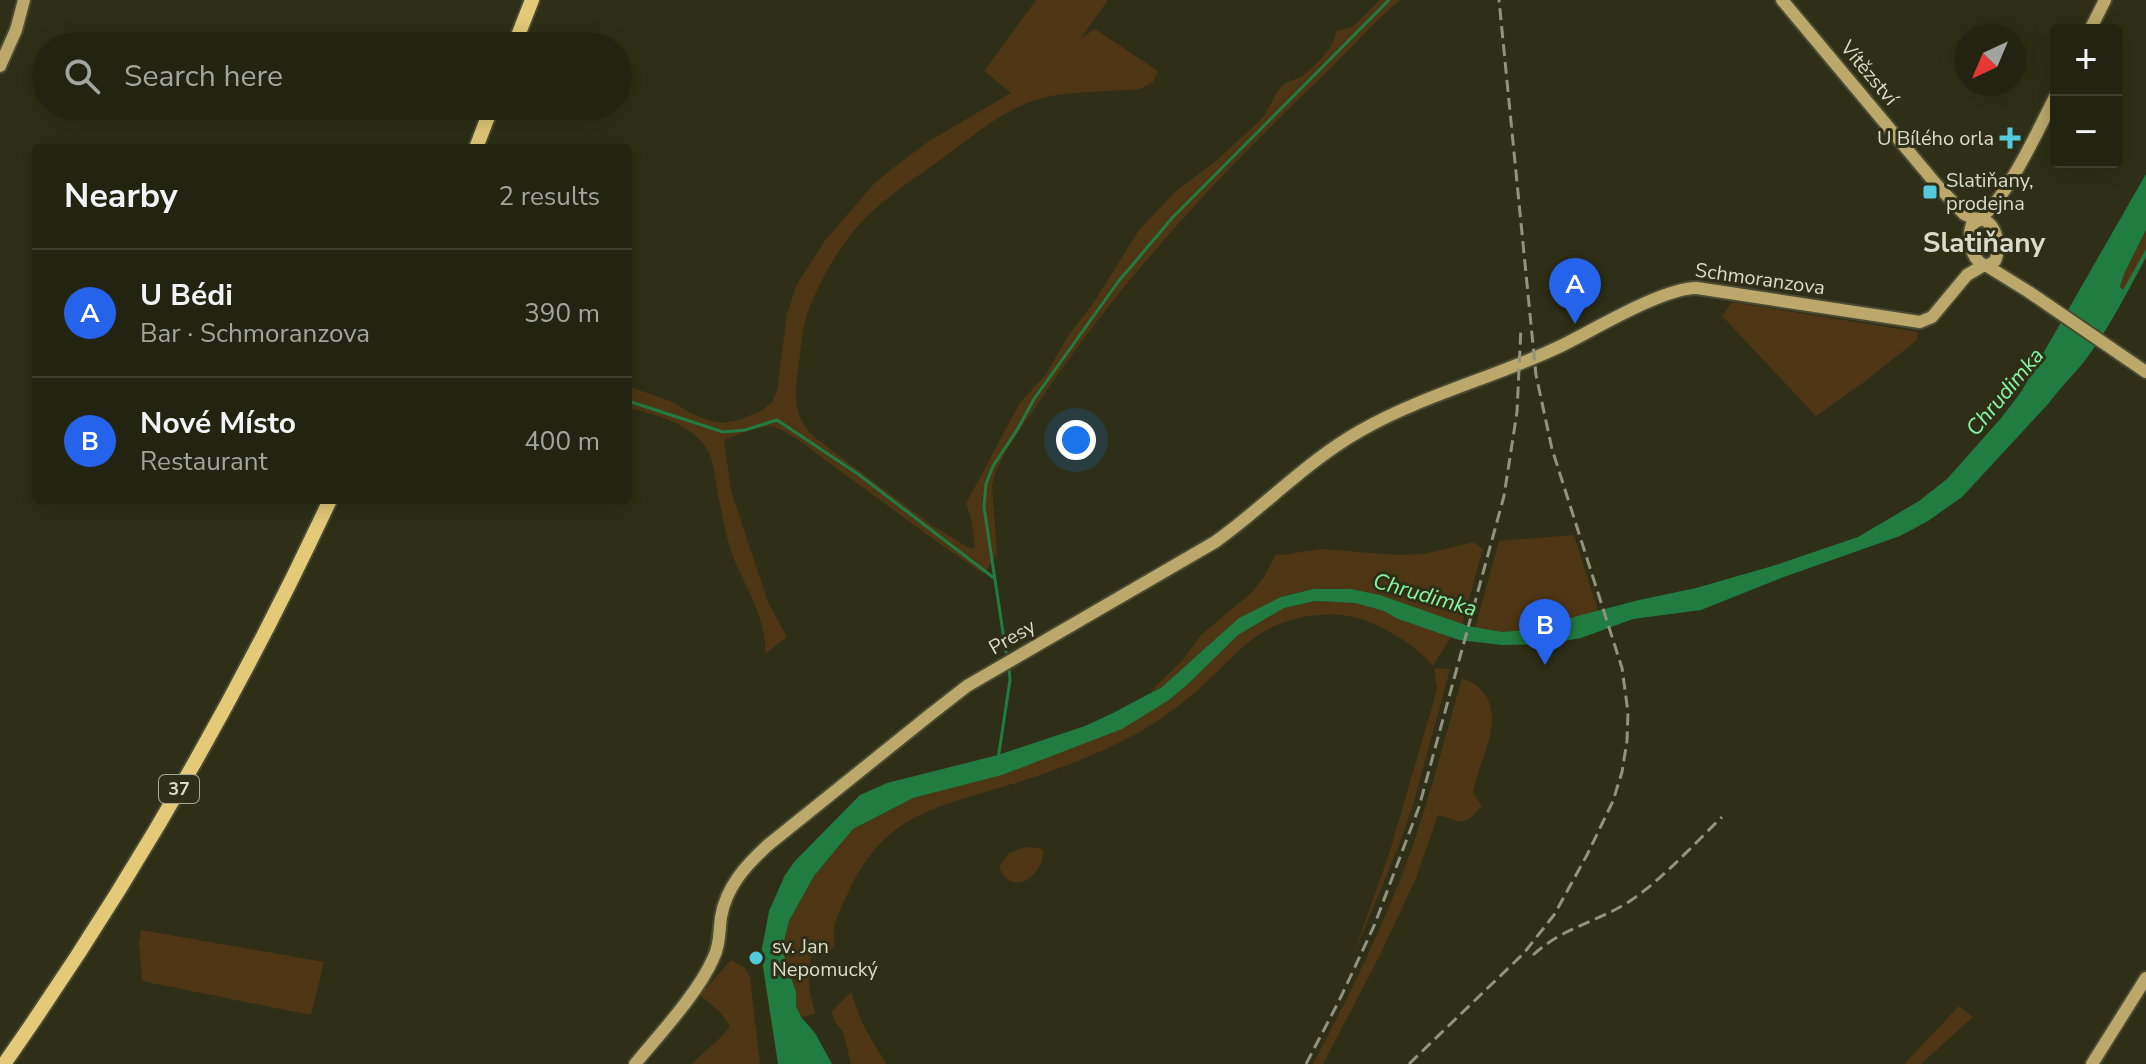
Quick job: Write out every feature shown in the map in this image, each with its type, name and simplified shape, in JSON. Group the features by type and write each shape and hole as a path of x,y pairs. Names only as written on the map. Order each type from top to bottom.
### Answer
{"main road":[{"path":"519,32 532,0"},
{"path":"478,144 487,120"},
{"name":"37","path":"4,1064 99,923 190,770 254,653 328,504"}],"street":[{"path":"0,66 16,30 24,0"},
{"name":"Vítězství","path":"1782,0 1925,172 1964,214 1991,223 1995,235"},
{"path":"2093,24 2105,0"},
{"path":"1979,219 1992,208 2015,173 2055,96"},
{"name":"Vítězství","path":"1925,172 1962,223 1972,243 1975,260 1985,266"},
{"path":"2015,173 1996,221 1998,252 2005,267 2037,297"},
{"name":"Schmoranzova","path":"1951,294 1967,265 1972,243 1970,227 1979,219"},
{"name":"Schmoranzova","path":"1520,363 1683,288 1920,322 1932,317 1969,273 1995,261 1998,252"},
{"path":"1985,266 2037,297 2146,372"},
{"name":"Presy","path":"635,1064 708,969 718,948 724,903 739,875 752,860 952,697 1215,542 1318,460 1360,431 1418,403 1520,363"},
{"path":"2092,1064 2146,978"}],"shaded area":[{"path":"1036,0 1108,0 1080,39 1095,29 1158,71 1153,82 1140,89 1064,94 1020,106 981,130 884,201 856,228 838,252 811,304 802,341 796,394 801,420 814,437 933,526 971,549 975,547 966,503 1019,404 1047,373 1066,339 1096,299 1139,230 1176,191 1217,160 1264,116 1285,83 1303,76 1321,59 1337,31 1353,27 1380,0 1400,0 1251,146 1175,227 1071,357 999,464 992,486 997,553 984,574 783,431 762,427 724,440 731,491 768,602 787,637 765,654 758,613 728,542 714,469 706,447 676,423 632,409 632,387 672,402 692,414 722,423 763,410 772,402 777,390 787,314 796,286 824,242 873,185 893,168 929,141 1011,93 984,71"},
{"path":"2146,174 2146,230 2124,274 2120,287 2123,290 2146,249 2146,257 2105,331 2049,403 1962,497 1928,521 1900,536 1701,610 1633,619 1581,638 1547,644 1502,645 1459,640 1355,603 1315,601 1284,608 1238,635 1169,700 1122,729 1002,775 913,798 853,829 814,876 789,921 783,946 796,992 796,1006 832,1064 778,1064 761,954 769,911 785,875 795,861 860,795 887,783 998,755 1085,726 1113,713 1162,687 1239,618 1281,597 1313,589 1351,589 1380,595 1468,626 1502,632 1536,629 1639,600 1696,588 1858,537 1919,501 1947,479 2002,417 2021,392"},
{"path":"2146,231 2146,249 2123,291 2120,287 2124,274"},
{"path":"1732,302 1918,332 1917,340 1816,416 1722,316"},
{"path":"1574,535 1598,611 1536,629 1502,632 1475,628 1499,541"},
{"path":"1473,542 1483,549 1462,625 1380,595 1351,589 1313,589 1281,597 1162,687 1150,692 1183,660 1201,635 1251,593 1276,554 1321,549 1424,554"},
{"path":"1315,601 1355,603 1451,637 1433,666 1399,637 1358,618 1323,615 1286,622 1258,636 1179,705 1127,739 1061,767 936,808 915,818 878,846 863,866 837,918 835,945 826,956 811,953 809,986 815,1014 801,1017 783,946 789,921 814,876 853,829 913,798 1002,775 1151,710 1188,684 1238,635 1284,608"},
{"path":"1434,668 1450,669 1413,805 1352,959 1389,854 1434,700 1437,688"},
{"path":"1462,678 1478,687 1487,698 1491,711 1489,738 1473,793 1482,806 1463,821 1438,815 1416,878 1379,957 1323,1064 1313,1064 1366,958 1402,876 1426,806"},
{"path":"1025,847 1044,851 1042,861 1025,881 1011,881 999,867 1009,853"},
{"path":"141,930 324,962 311,1015 142,981"},
{"path":"731,960 745,968 750,977 760,1064 691,1064 730,1027 721,1013 700,995"},
{"path":"851,992 862,1023 886,1064 851,1064 843,1032 831,1012"},
{"path":"1959,1006 1973,1017 1921,1064 1904,1064"}],"waterway":[{"path":"1006,652 984,507 986,484 993,466 1034,399 1118,282 1173,217 1389,0"},
{"path":"632,402 723,432 745,430 777,420 858,474 994,578"},
{"path":"998,759 1010,680 1009,668"}],"railway":[{"path":"1409,1064 1524,953 1554,915 1613,801 1627,741 1628,712 1622,668 1552,449 1536,375 1499,0"},
{"path":"1306,1064 1374,926 1419,807 1504,496 1517,412 1521,327"},
{"path":"1533,955 1568,931 1618,908 1643,892 1722,817"}],"place":[{"name":"U Bílého orla","path":"2010,138"},
{"name":"Slatiňany, prodejna","path":"1930,192"},
{"name":"U Bédi","path":"1575,324"},
{"name":"Nové Místo","path":"1545,665"},
{"name":"sv. Jan Nepomucký","path":"756,958"}],"district":[{"name":"Slatiňany","path":"1984,243"}],"water label":[{"name":"Chrudimka","path":"2005,392"},
{"name":"Chrudimka","path":"1425,595"}]}
